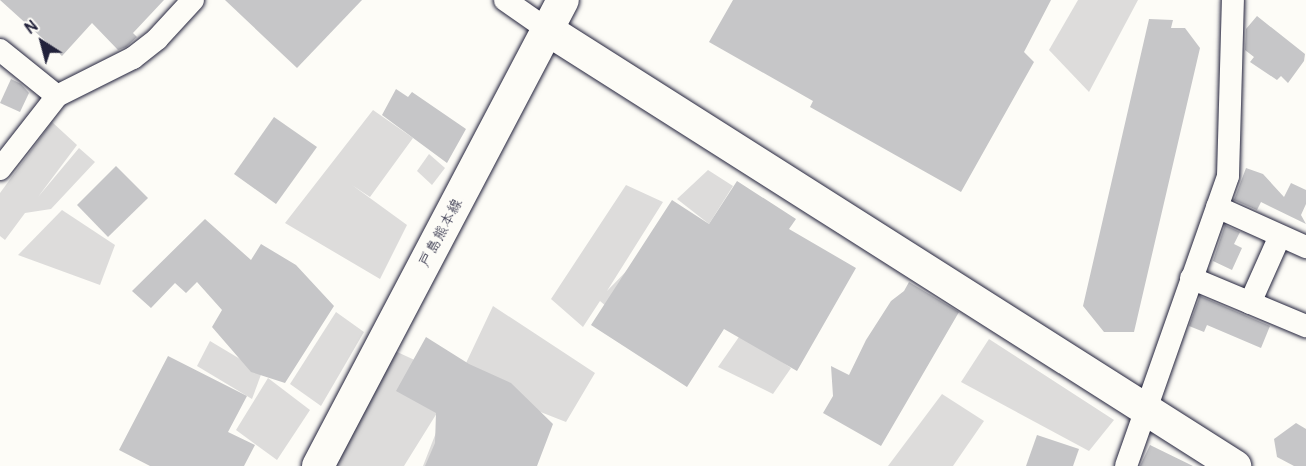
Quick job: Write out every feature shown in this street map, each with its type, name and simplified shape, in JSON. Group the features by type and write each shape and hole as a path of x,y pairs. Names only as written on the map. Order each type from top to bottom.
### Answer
{"street":[{"path":"0,169 57,96 133,58 157,39 193,0"},
{"path":"505,0 548,30 1235,466"},
{"name":"戸島熊本線","path":"318,466 563,0"},
{"path":"1126,466 1144,409 1228,176 1233,0"},
{"path":"0,50 57,96"},
{"path":"1216,207 1306,247"},
{"path":"1250,303 1281,236"},
{"path":"1191,278 1306,326"}],"shaded area":[{"path":"1078,0 1138,0 1089,92 1049,50"},
{"path":"373,110 413,138 370,197 352,185 407,225 380,279 285,223"},
{"path":"52,122 77,145 38,197 79,148 95,162 51,209 25,213 5,240 0,236 0,193"},
{"path":"429,154 445,168 432,185 417,171"},
{"path":"708,170 733,186 709,224 677,199"},
{"path":"626,185 663,202 607,291 672,224 673,364 600,301 583,327 551,299"},
{"path":"62,210 115,245 100,285 18,255"},
{"path":"493,306 595,373 566,422 497,395 468,466 423,466 455,384 404,466 329,466 382,345 458,380"},
{"path":"336,312 364,332 321,406 290,384"},
{"path":"741,334 791,368 773,394 718,367"},
{"path":"989,339 1114,420 1089,451 961,382"},
{"path":"210,341 262,372 252,399 197,366"},
{"path":"268,378 310,410 277,460 236,430"},
{"path":"942,394 984,421 953,466 888,466"}],"building":[{"path":"0,0 164,0 133,33 137,37 126,47 118,50 92,23 62,56"},
{"path":"225,0 362,0 297,68"},
{"path":"733,0 1051,0 1024,52 1034,62 961,192 810,107 813,101 709,42"},
{"path":"1257,16 1305,54 1304,61 1288,83 1281,76 1277,80 1250,62 1254,57 1245,50 1246,29"},
{"path":"1149,19 1173,20 1171,28 1185,28 1200,48 1134,332 1104,332 1083,306"},
{"path":"11,79 21,84 29,93 20,112 0,103"},
{"path":"396,89 408,97 412,92 466,129 447,163 382,115"},
{"path":"274,117 317,147 276,204 234,174"},
{"path":"116,166 148,198 108,237 77,205"},
{"path":"1246,168 1263,174 1284,197 1291,183 1306,190 1306,204 1301,215 1306,224 1261,202 1257,210 1234,200"},
{"path":"737,181 796,219 789,229 856,268 797,371 724,329 687,387 591,325 672,200 709,224"},
{"path":"205,219 251,260 261,244 296,265 334,306 285,383 251,372 212,327 222,310 197,282 186,293 175,283 151,308 132,291"},
{"path":"1225,225 1240,232 1234,244 1242,248 1232,270 1213,261"},
{"path":"909,282 959,312 881,446 823,413 833,396 831,366 849,375 866,340 891,301 904,291"},
{"path":"1200,296 1270,326 1261,348 1207,325 1204,332 1189,326"},
{"path":"426,337 469,364 511,383 553,424 537,466 425,466 435,443 436,413 396,391"},
{"path":"168,356 247,396 228,432 255,445 244,466 150,466 119,450"},
{"path":"1296,423 1306,429 1306,466 1294,466 1277,457 1274,439"},
{"path":"1037,435 1079,449 1073,466 1026,466"},
{"path":"1150,445 1193,466 1140,466"}]}
